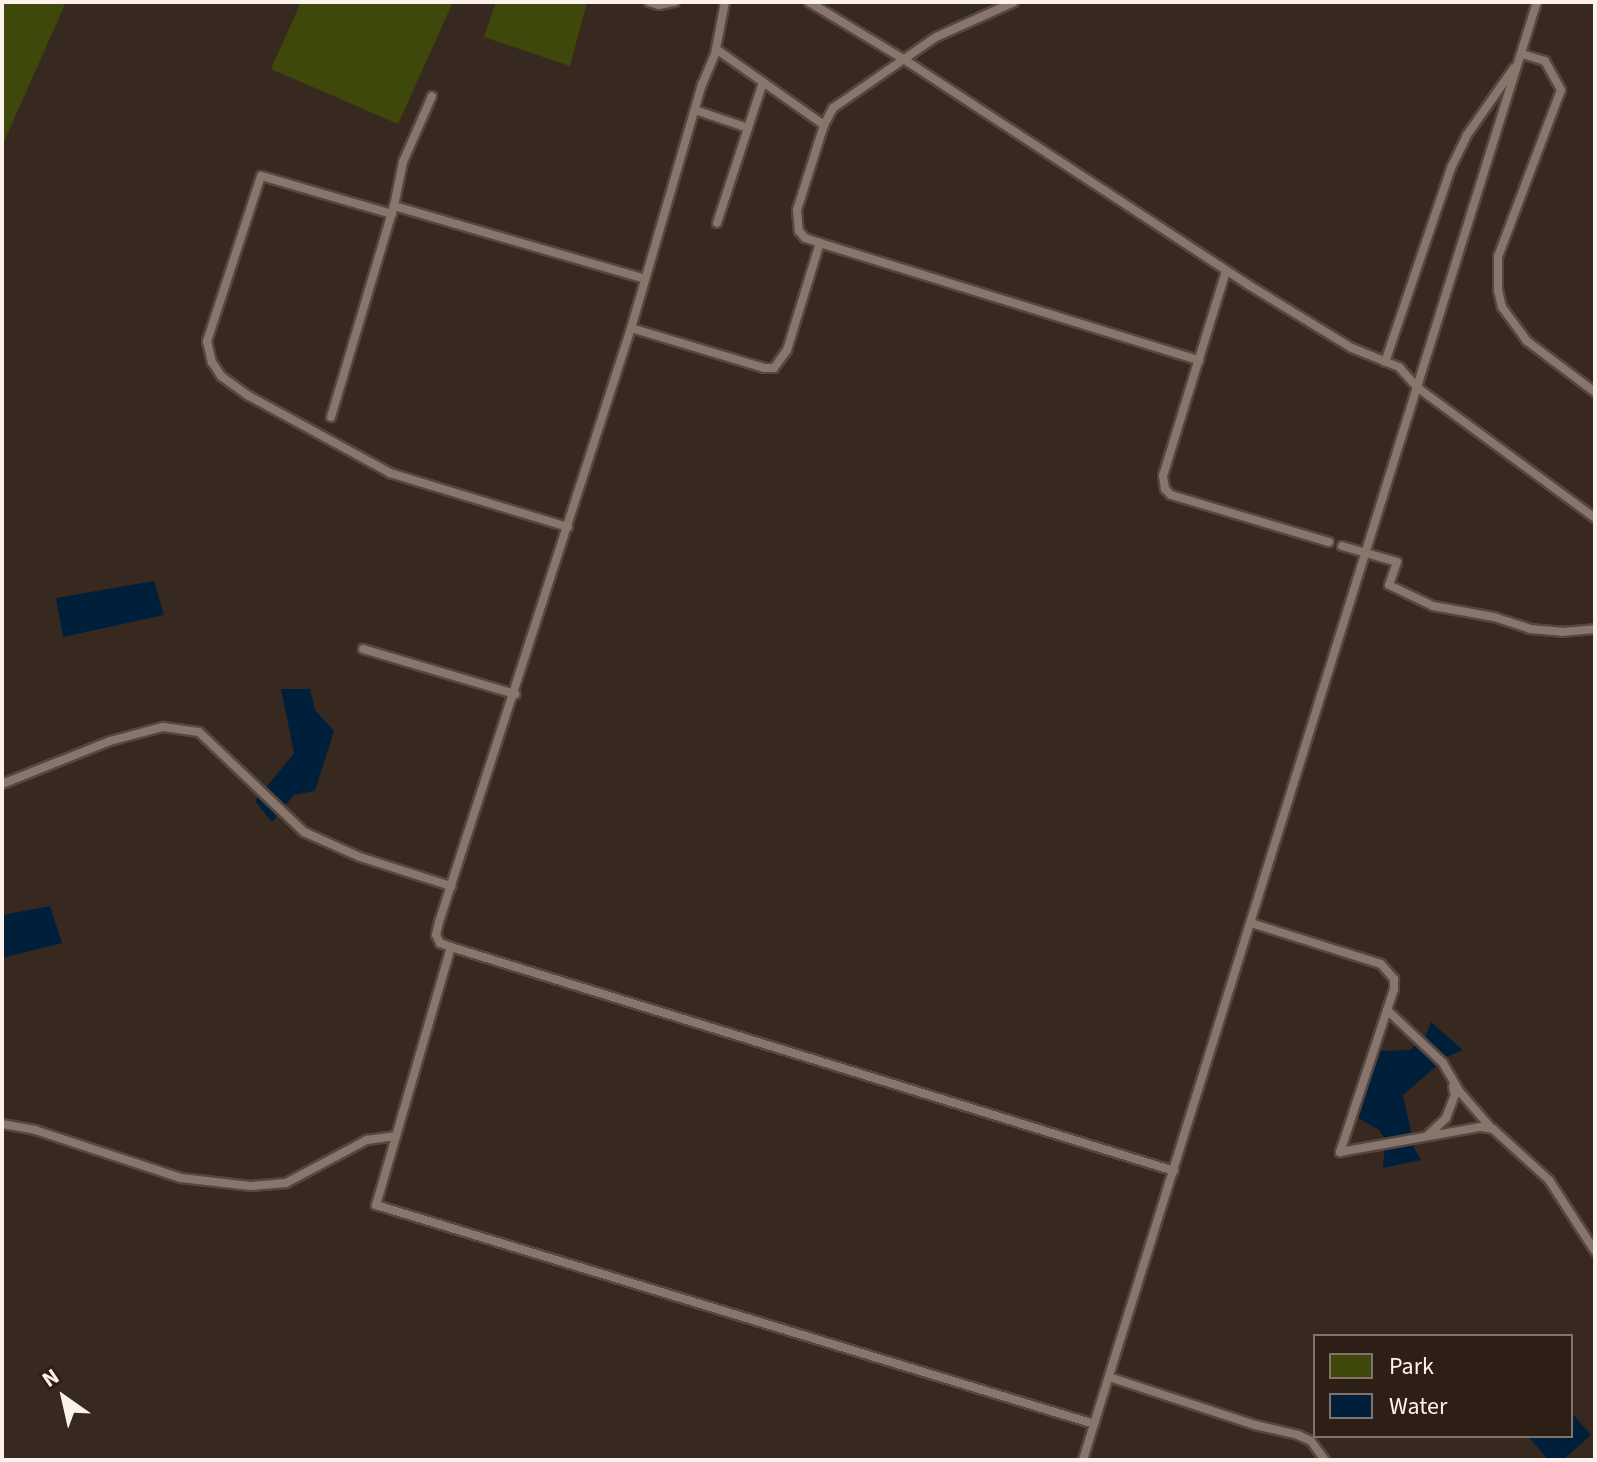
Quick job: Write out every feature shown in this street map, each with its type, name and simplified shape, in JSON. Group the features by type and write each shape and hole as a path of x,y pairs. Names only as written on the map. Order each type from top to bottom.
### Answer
{"lane":[{"path":"649,2 659,5 675,2"},
{"path":"725,2 716,49 631,328 436,935 440,943 451,947 1174,1171"},
{"path":"809,2 902,58 1226,271 1352,348 1399,367 1418,388 1595,518"},
{"path":"1014,2 936,37 845,99 824,125 797,210 799,231 805,238 820,243 1199,360"},
{"path":"1083,1460 1537,2"},
{"path":"716,49 824,125"},
{"path":"1385,362 1451,168 1467,135 1521,57"},
{"path":"1521,57 1545,61 1561,90 1498,257 1498,290 1507,316 1527,341 1595,392"},
{"path":"717,223 763,82"},
{"path":"331,417 393,210 403,162 432,96"},
{"path":"695,110 748,128"},
{"path":"568,527 390,473 249,396 221,376 212,362 207,341 261,176 645,279"},
{"path":"631,328 764,368 774,368 787,350 820,243"},
{"path":"1226,271 1163,476 1165,489 1171,495 1329,542"},
{"path":"1342,546 1397,562 1389,585 1433,606 1494,617 1530,629 1562,632 1595,629"},
{"path":"363,649 515,694"},
{"path":"2,784 110,741 163,727 199,732 304,832 360,857 451,886"},
{"path":"1251,923 1381,964 1394,979 1387,1010 1340,1152 1481,1127 1493,1129"},
{"path":"451,947 376,1205 1094,1424"},
{"path":"1387,1010 1443,1063 1451,1078 1493,1129 1549,1180 1595,1251"},
{"path":"1420,1138 1446,1118 1455,1095 1451,1078"},
{"path":"2,1124 35,1130 181,1178 251,1186 286,1183 367,1140 396,1136"},
{"path":"1109,1377 1255,1425 1298,1435 1311,1441 1325,1460"}],"green space":[{"path":"2,2 66,2 2,146"},
{"path":"301,2 453,2 398,124 271,69"},
{"path":"496,2 587,2 570,66 484,37"}],"water":[{"path":"154,581 164,615 63,637 56,598"},
{"path":"281,689 310,689 315,710 334,731 315,791 294,795 272,822 255,801 294,753"},
{"path":"50,906 62,943 2,958 2,915"},
{"path":"1431,1022 1463,1050 1448,1056 1403,1095 1415,1150 1421,1160 1383,1168 1385,1139 1379,1130 1358,1118 1380,1051 1410,1050 1426,1035"},
{"path":"1573,1414 1591,1435 1563,1460 1548,1460 1530,1438 1573,1438"}]}
